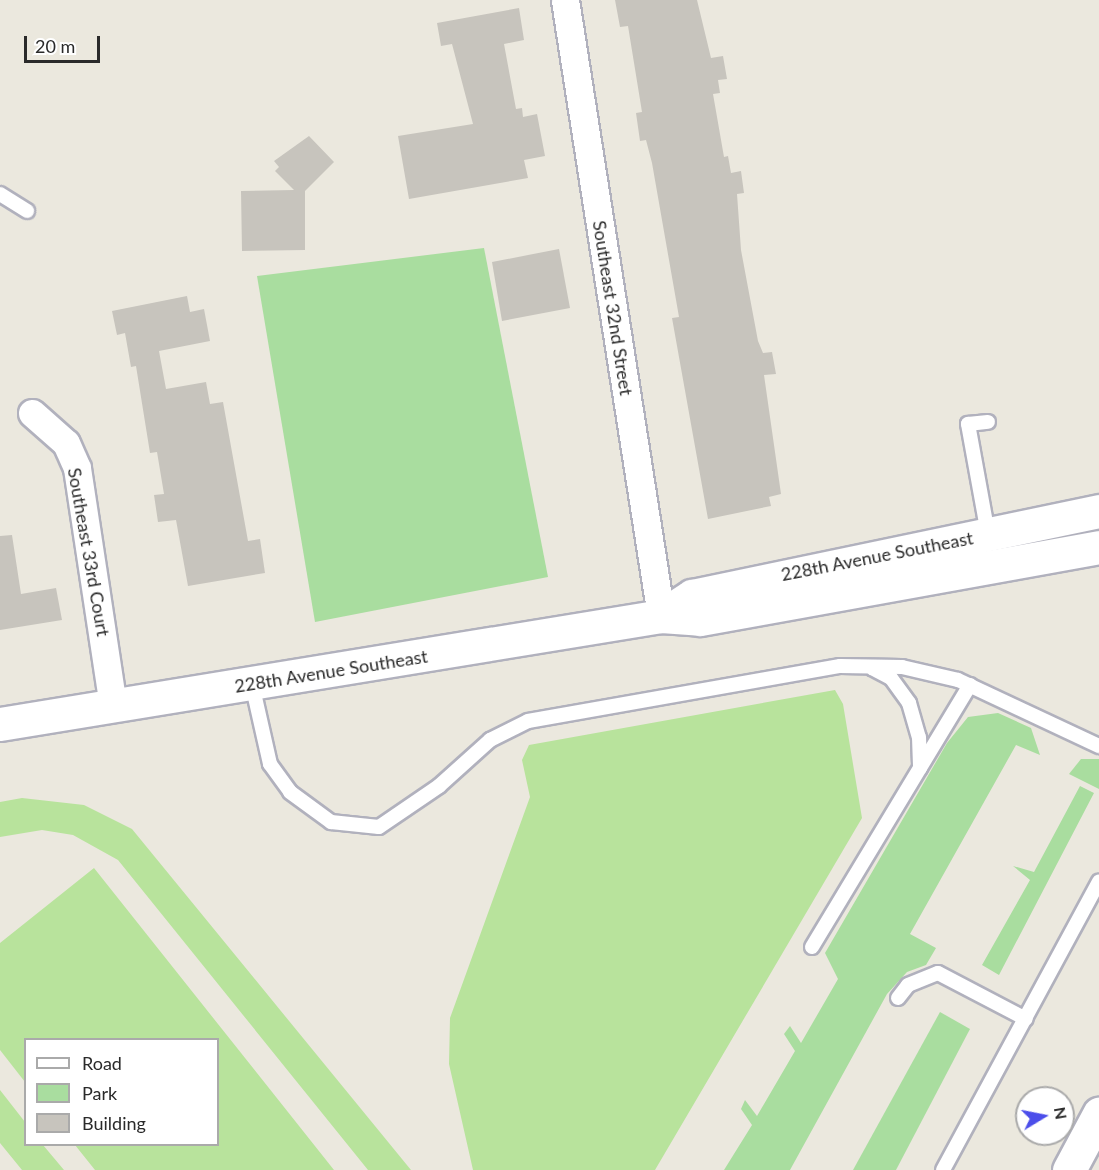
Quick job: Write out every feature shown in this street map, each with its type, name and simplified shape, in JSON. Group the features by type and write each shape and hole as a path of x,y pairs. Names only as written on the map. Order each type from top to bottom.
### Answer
{"main road":[{"name":"228th Avenue Southeast","path":"661,616 692,596 1099,511"},
{"name":"228th Avenue Southeast","path":"0,723 113,707 661,616 700,620 1099,547"},
{"path":"1075,1168 1099,1114"}],"street":[{"name":"Southeast 32nd Street","path":"565,0 661,616"},
{"name":"Southeast 33rd Court","path":"32,413 66,443 77,468 113,707"}],"lane":[{"path":"0,194 27,211"},
{"path":"988,422 968,424 988,534"},
{"path":"252,684 270,764 290,792 331,822 380,827 439,786 490,740 528,721 840,666 902,667 970,686 1099,746"},
{"path":"871,666 891,678 909,702 919,737 920,768"},
{"path":"812,947 970,686"},
{"path":"943,1170 1099,881"},
{"path":"898,998 908,985 938,973 1026,1019"}],"green space":[{"path":"484,248 548,577 315,622 257,276"},
{"path":"835,690 843,704 862,818 655,1170 473,1170 449,1064 450,1018 530,797 522,760 529,745"},
{"path":"998,713 1031,728 1040,755 1016,745 910,934 936,948 926,965 907,972 887,994 790,1170 724,1170 752,1125 741,1109 745,1100 757,1116 795,1051 784,1034 790,1026 801,1043 838,979 825,953 947,743 968,717"},
{"path":"1081,759 1099,759 1099,789 1069,774"},
{"path":"1080,786 1094,793 999,975 982,965 1030,880 1013,866 1034,872"},
{"path":"22,798 84,805 132,829 411,1170 368,1170 118,860 73,835 42,830 0,837 0,802"},
{"path":"94,868 334,1170 95,1170 76,1146 219,1146 219,1038 24,1038 24,1081 0,1050 0,943"},
{"path":"940,1012 970,1029 896,1170 853,1170"},
{"path":"0,1090 24,1121 24,1146 44,1146 64,1170 22,1170 0,1143"}],"building":[{"path":"615,0 697,0 711,58 723,56 727,79 718,80 720,93 713,94 724,157 728,156 731,173 741,171 744,193 737,194 741,250 758,341 763,353 772,352 776,374 764,375 781,494 769,497 771,506 708,519 672,318 679,317 652,163 646,140 640,141 636,113 642,112 628,26 620,27"},
{"path":"519,8 524,40 504,44 516,109 522,108 523,117 537,114 545,156 524,160 528,178 409,199 398,136 473,124 452,44 441,46 437,23"},
{"path":"309,136 334,162 305,191 305,250 242,251 241,191 294,190 275,171 279,167 274,161"},
{"path":"559,249 570,308 502,321 492,262"},
{"path":"187,296 190,312 204,309 210,341 159,351 166,389 206,382 210,404 223,402 248,541 260,539 265,573 188,586 176,520 158,522 154,495 164,494 157,452 150,453 136,366 131,367 125,333 117,335 112,311"},
{"path":"12,535 21,594 56,588 62,620 0,630 0,536"}]}
